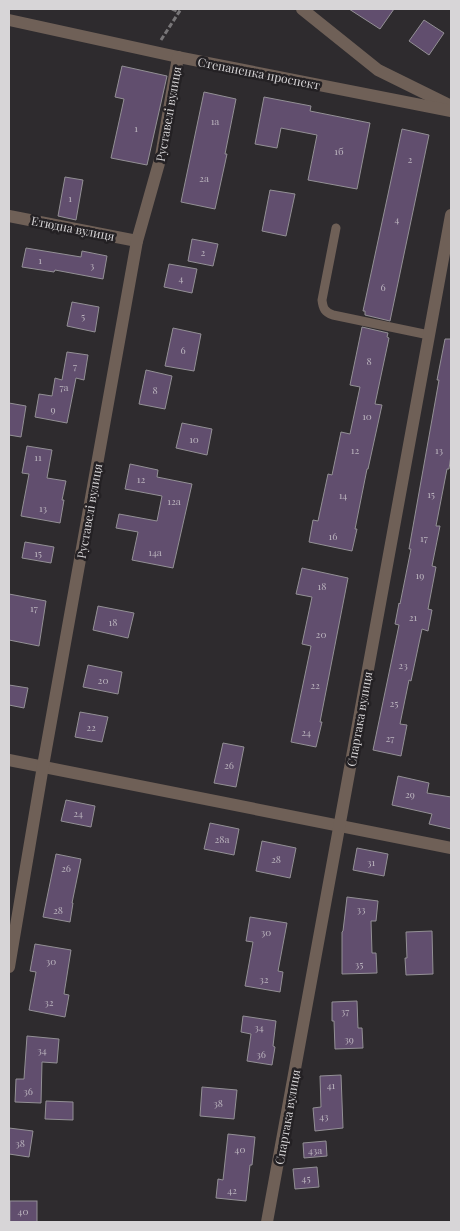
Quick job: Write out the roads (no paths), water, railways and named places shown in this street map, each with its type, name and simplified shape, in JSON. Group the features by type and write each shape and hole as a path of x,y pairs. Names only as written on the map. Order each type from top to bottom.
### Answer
{"street":[{"path":"302,9 378,70 451,106"},
{"name":"Степаненка проспект","path":"9,20 178,57 451,111"},
{"name":"Руставелі вулиця","path":"9,967 137,241 161,156 178,57"},
{"name":"Спартака вулиця","path":"268,1222 451,215"},
{"name":"Етюдна вулиця","path":"9,216 137,241"},
{"path":"9,760 451,848"}],"lane":[{"path":"336,228 322,300 322,308 326,313 333,316 430,334"}]}
